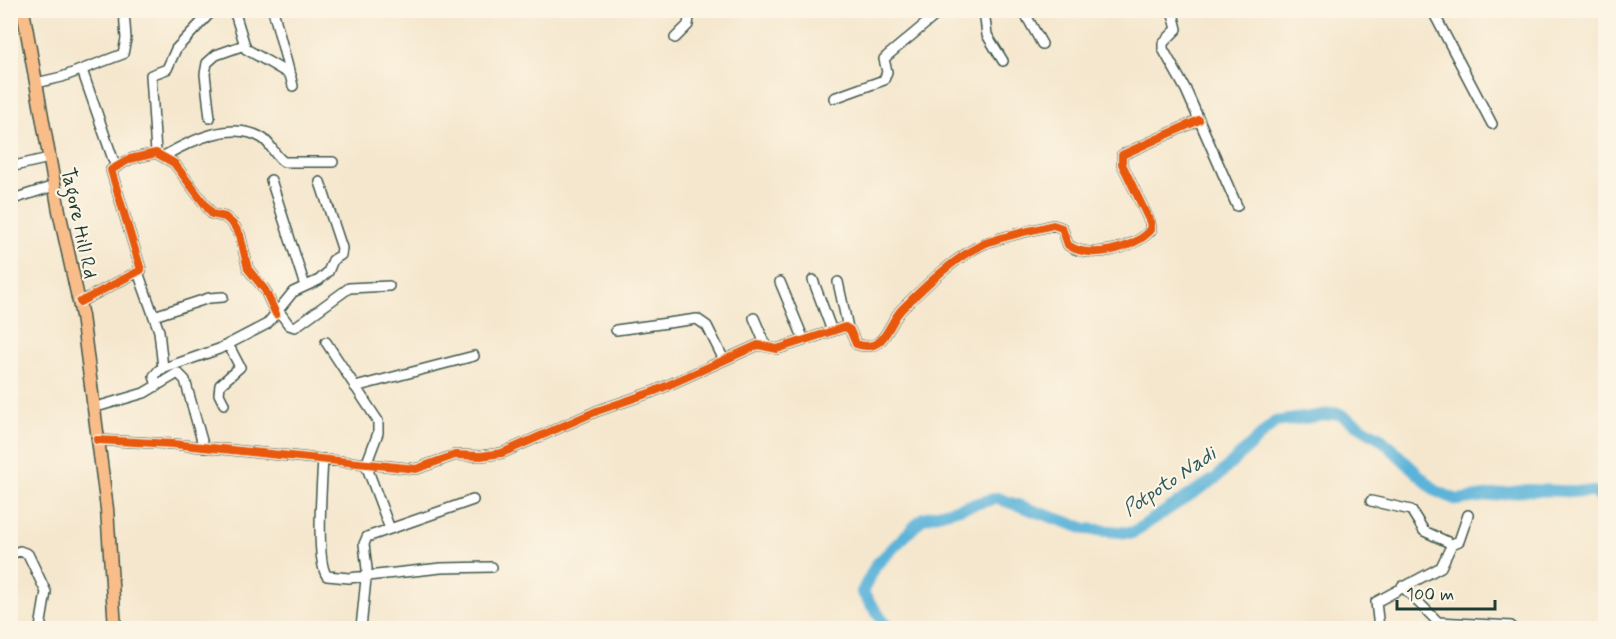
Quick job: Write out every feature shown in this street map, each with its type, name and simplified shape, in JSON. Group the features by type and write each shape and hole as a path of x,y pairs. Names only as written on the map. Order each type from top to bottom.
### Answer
{"main road":[{"name":"Tagore Hill Rd","path":"23,10 54,186 80,302 113,587 115,628"}],"street":[{"path":"36,84 123,54 126,46 124,10"},
{"path":"160,155 151,75 167,69 176,49 213,10"},
{"path":"234,10 244,45 250,52 291,75"},
{"path":"273,10 293,86"},
{"path":"675,38 687,25 690,10"},
{"path":"984,10 987,35 1003,61"},
{"path":"1023,10 1042,44"},
{"path":"1173,10 1177,29 1162,46 1199,120 1237,206"},
{"path":"1432,10 1492,124"},
{"path":"834,98 884,80 887,72 884,59 939,11"},
{"path":"210,118 207,63 216,55 244,45"},
{"path":"82,70 115,165"},
{"path":"838,282 848,328 854,341 859,345 880,342 887,336 904,308 946,268 986,243 1053,225 1062,228 1068,244 1081,251 1116,250 1145,236 1151,230 1150,222 1122,164 1122,155 1199,120"},
{"path":"80,302 141,270 112,175 111,170 115,165 160,155 198,138 238,133 262,138 284,162 333,162"},
{"path":"160,155 174,163 212,214 225,217 237,230 248,269 262,286 277,312 289,325 295,327 349,288 389,286"},
{"path":"10,168 49,159"},
{"path":"271,180 305,286"},
{"path":"157,386 154,376 163,368 228,344 267,324 293,292 323,276 333,260 342,252 320,182"},
{"path":"10,200 54,186"},
{"path":"138,272 161,338 163,368"},
{"path":"813,280 832,331"},
{"path":"780,282 804,340"},
{"path":"154,316 209,298 223,297"},
{"path":"754,318 766,346"},
{"path":"616,330 698,319 707,326 724,360"},
{"path":"97,440 323,459 409,470 455,454 481,456 502,453 602,409 655,391 758,345 777,349 848,328"},
{"path":"326,342 378,421 378,433 366,465 390,529"},
{"path":"224,404 219,394 220,385 240,367 228,344"},
{"path":"355,387 474,356"},
{"path":"93,408 138,395 157,386 172,374 182,375 208,449"},
{"path":"323,459 321,531 324,573 331,578 367,577 441,568 492,567"},
{"path":"361,628 367,577 365,540 370,535 473,500"},
{"path":"1371,501 1411,510 1425,531 1452,544"},
{"path":"1379,628 1376,602 1441,567 1452,544 1459,541 1468,515"},
{"path":"12,552 25,551 28,554 44,587 40,628"},
{"path":"1402,586 1441,625 1511,626"}],"waterway":[{"name":"Potpoto Nadi","path":"888,628 862,592 876,565 923,518 997,498 1086,529 1132,533 1216,478 1275,422 1338,413 1380,438 1436,491 1457,500 1528,490 1595,492 1606,504"}],"cycle path":[{"path":"97,440 173,444 416,469 455,455 481,456 502,453 597,411 655,391 758,345 777,349 845,327 850,330 856,344 874,345 885,336 902,309 931,282 952,263 986,243 1053,225 1062,228 1068,245 1087,252 1123,247 1143,237 1151,230 1150,222 1122,164 1122,155 1199,120"},
{"path":"80,302 141,270 111,170 130,159 156,153 174,163 212,214 225,217 233,224 240,235 248,269 265,290 276,314"}]}
